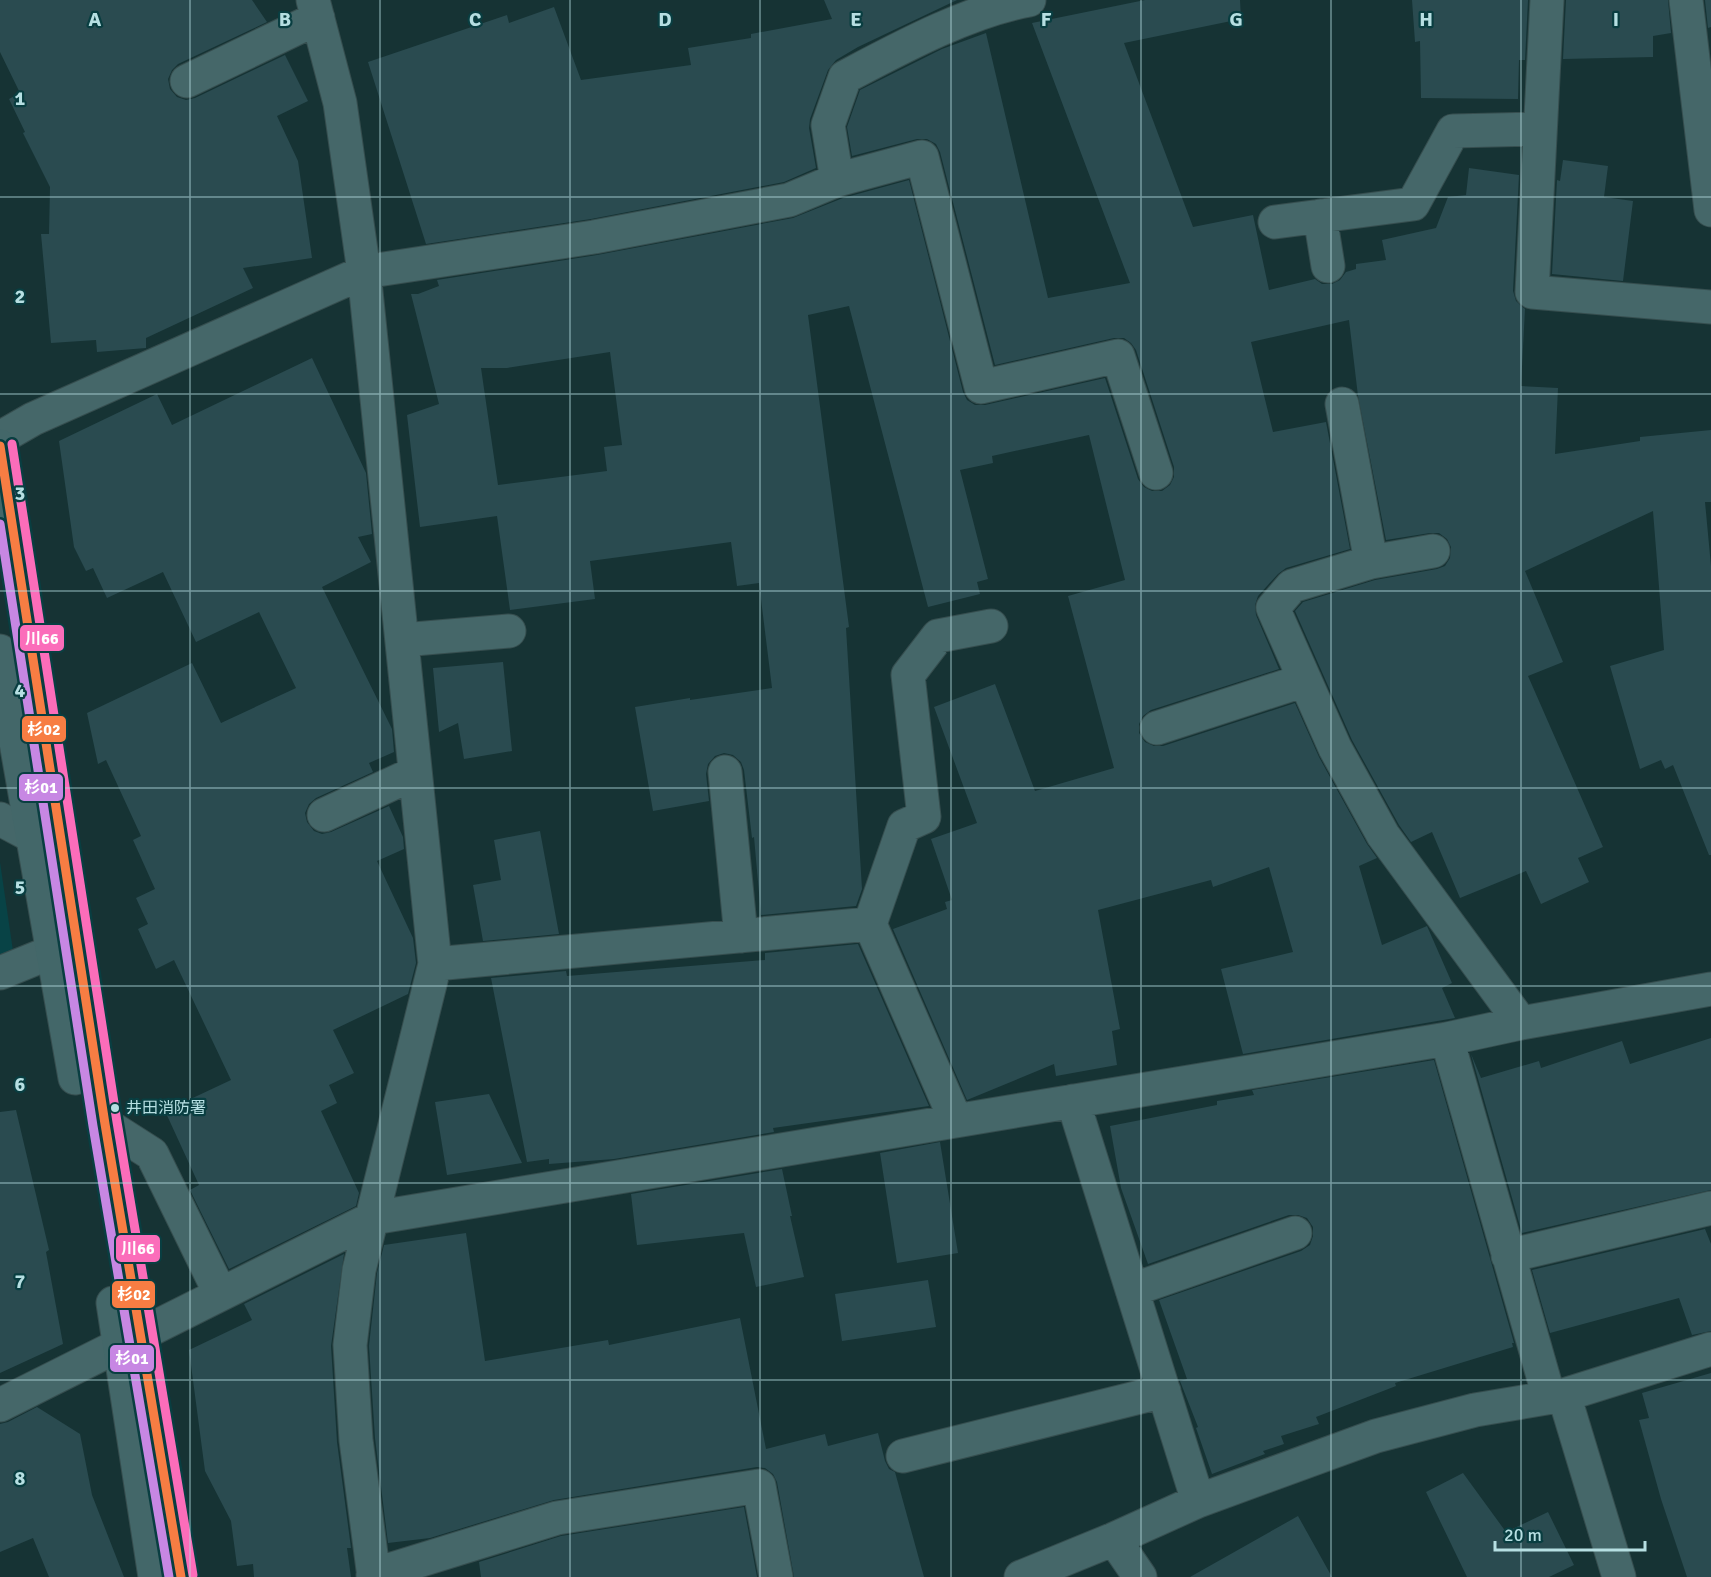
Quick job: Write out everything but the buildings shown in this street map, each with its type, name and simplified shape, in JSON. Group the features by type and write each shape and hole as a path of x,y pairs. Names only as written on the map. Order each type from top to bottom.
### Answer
{"main road":[{"path":"0,446 105,1124 155,1577"},
{"path":"0,651 54,951 130,1338 181,1577"}],"street":[{"path":"837,180 828,125 845,76 901,48 1001,5 1029,0"},
{"path":"1546,0 1532,292 1711,307"},
{"path":"1686,0 1708,164 1711,210"},
{"path":"187,81 316,9 340,103 364,272 435,964 359,1270 350,1346 356,1440 374,1576 557,1518 759,1486 776,1577"},
{"path":"1275,222 1413,204 1453,130 1540,129"},
{"path":"0,438 33,419 364,272 594,237 789,200 837,180 922,157 981,387 1118,356 1156,473"},
{"path":"1320,216 1328,266"},
{"path":"1342,404 1371,562"},
{"path":"1433,551 1371,562 1292,586 1273,608 1335,748 1383,835 1521,1023"},
{"path":"956,1121 870,924 904,826 924,817 908,675 938,636 991,626"},
{"path":"402,640 509,631"},
{"path":"1157,728 1305,680"},
{"path":"726,772 741,936"},
{"path":"324,814 415,773"},
{"path":"0,819 32,836"},
{"path":"435,964 870,924"},
{"path":"0,973 54,951"},
{"path":"0,1405 373,1218 1447,1039 1521,1023 1711,989"},
{"path":"1447,1039 1508,1256 1619,1577"},
{"path":"1072,1101 1198,1501"},
{"path":"105,1124 152,1154 220,1293"},
{"path":"1508,1256 1711,1208"},
{"path":"1132,1290 1295,1233"},
{"path":"1021,1577 1198,1501 1376,1436 1475,1410 1557,1396 1711,1349"},
{"path":"903,1456 1164,1391"},
{"path":"1114,1539 1140,1577"}],"shaded area":[{"path":"0,862 13,951 0,956"}],"transit line":[{"name":"川66","path":"12,444 117,1122 193,1575"},
{"name":"杉02","path":"0,446 105,1124 181,1577"},
{"name":"杉01","path":"0,524 93,1126 169,1577"}],"place":[{"name":"井田消防署","path":"115,1108"}]}
